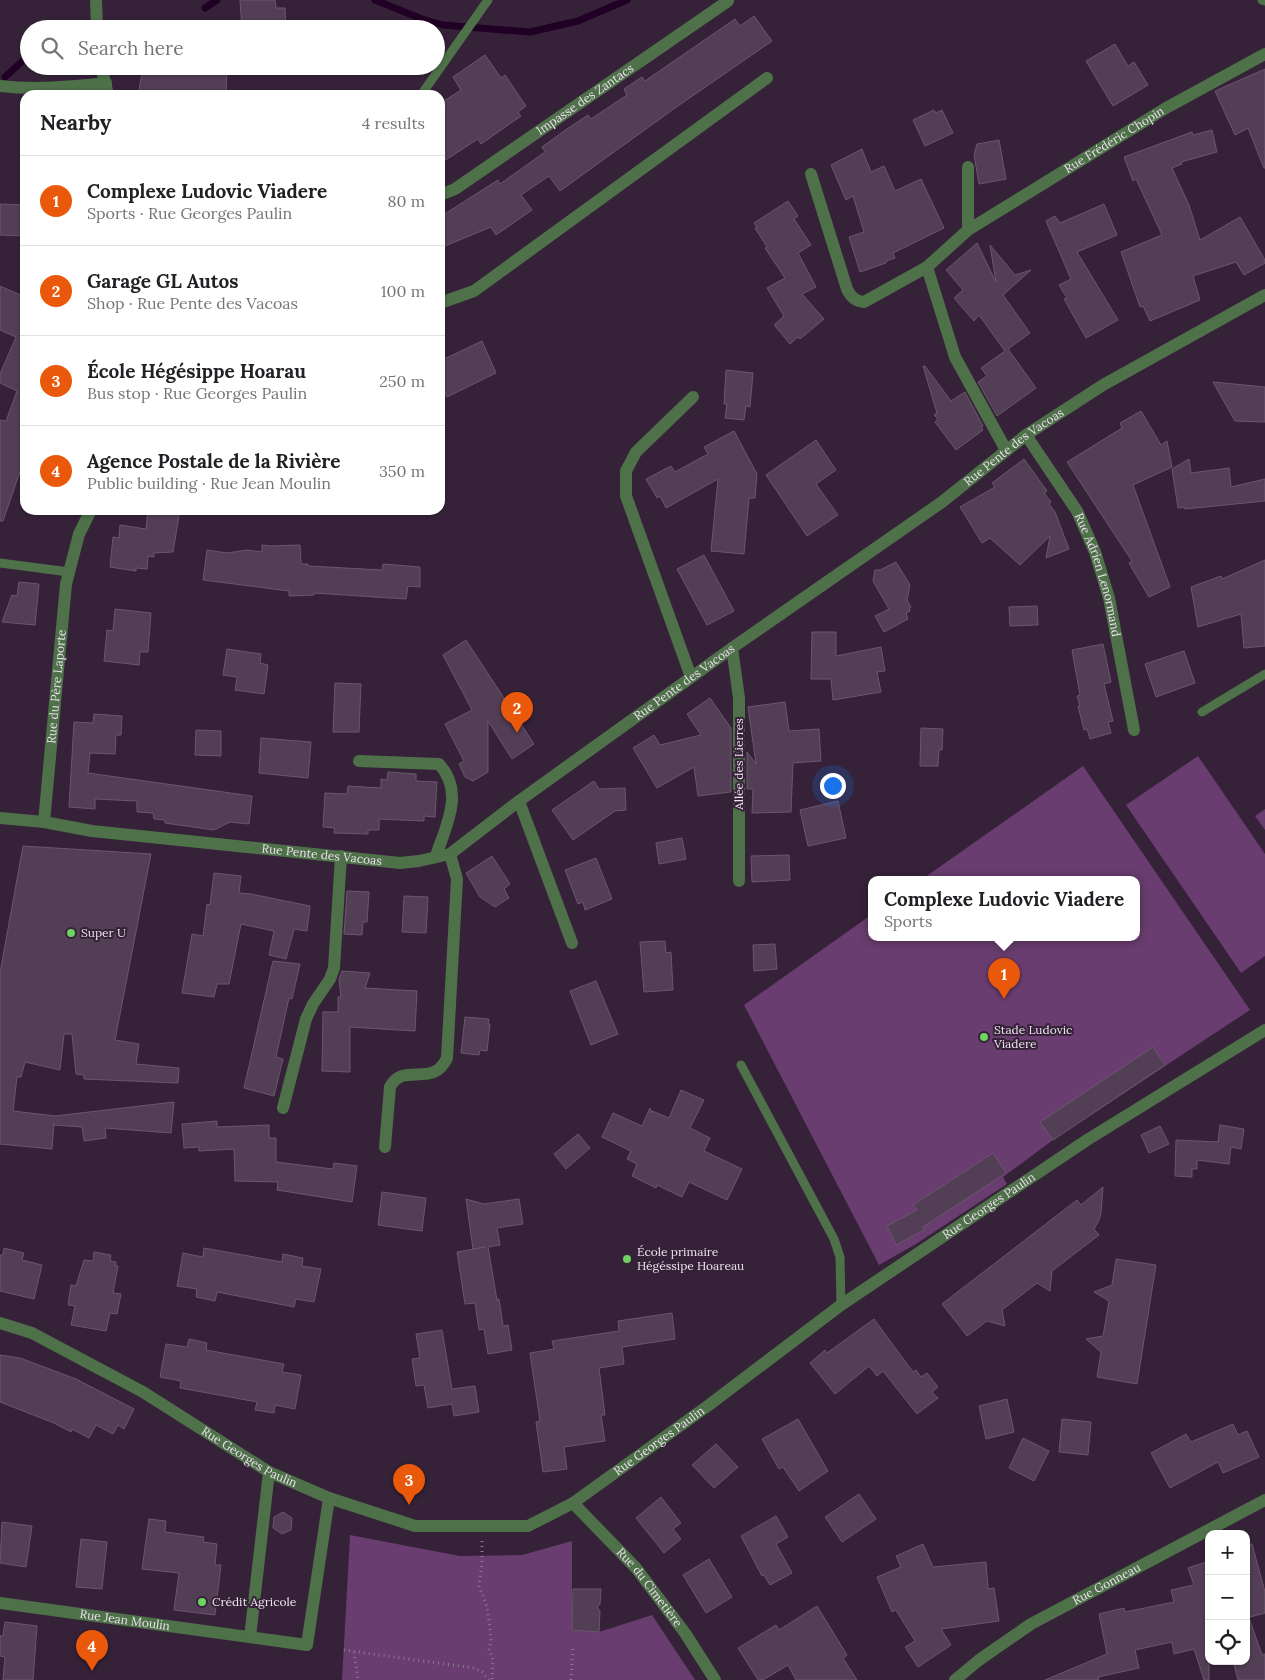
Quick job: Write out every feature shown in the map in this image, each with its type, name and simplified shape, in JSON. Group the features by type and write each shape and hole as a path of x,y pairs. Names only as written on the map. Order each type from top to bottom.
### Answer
{"street":[{"path":"96,0 97,20"},
{"name":"Impasse des Zantacs","path":"445,193 455,188 728,1"},
{"name":"Rue Frédéric Chopin","path":"812,174 847,289 851,297 858,302 864,302 926,267 968,230 1166,108 1265,54"},
{"path":"0,86 107,89 104,75"},
{"path":"445,301 474,291 766,78"},
{"path":"968,167 968,230"},
{"path":"926,267 955,358 1006,450"},
{"name":"Rue Pente des Vacoas","path":"44,822 92,831 400,863 450,854 519,801 691,677 942,502 1026,435 1103,385 1265,295"},
{"path":"691,677 626,496 626,471 636,452 693,397"},
{"name":"Rue Adrien Lenormand","path":"1026,435 1077,511 1095,552 1109,598 1134,730"},
{"name":"Rue du Père Laporte","path":"44,822 66,584 79,534 88,515"},
{"name":"Allée des Lierres","path":"732,648 739,698 739,881"},
{"path":"359,761 439,764 444,770 451,785 453,801 436,856"},
{"path":"519,801 572,944"},
{"path":"0,818 44,822"},
{"path":"385,1147 390,1087 393,1082 400,1075 432,1074 444,1065 447,1058 457,879 450,854"},
{"path":"283,1108 306,1018 313,1004 330,980 334,968 341,856"},
{"name":"Rue Georges Paulin","path":"0,1323 32,1333 143,1392 270,1472 329,1498 415,1526 528,1526 573,1503 709,1405 841,1305 1087,1140 1265,1030"},
{"path":"250,1637 270,1472"},
{"name":"Rue Jean Moulin","path":"0,1603 307,1645 329,1498"},
{"name":"Rue Gonneau","path":"955,1680 979,1660 1031,1624 1265,1500"},
{"name":"Rue du Cimetière","path":"573,1503 636,1568 685,1633 715,1680"}],"lane":[{"path":"445,61 488,0"},
{"path":"425,90 435,75"},
{"path":"0,563 69,572"},
{"path":"1202,712 1265,674"},
{"path":"741,1065 834,1239 840,1257 841,1305"}],"path":[{"path":"482,1526 483,1555 479,1586 486,1603 492,1640 489,1650 493,1660 490,1680"},
{"path":"572,1680 573,1647"},
{"path":"344,1650 474,1668 482,1672 490,1680"},
{"path":"354,1652 358,1680"}],"shaded area":[{"path":"1198,756 1265,854 1265,956 1241,973 1126,805"},
{"name":"Stade Ludovic Viadere","path":"1083,766 1250,1010 1053,1140 1003,1177 1007,1184 916,1244 879,1265 744,1005 868,917 868,941 1140,941 1140,876 927,876"},
{"path":"1265,809 1265,830 1255,816"},
{"path":"350,1535 460,1556 522,1555 572,1541 572,1630 599,1632 652,1615 695,1680 342,1680"}],"building":[{"path":"240,0 275,0 276,8 285,8 286,20 241,20"},
{"path":"754,16 772,41 560,191 549,176 521,195 532,210 496,235 491,227 445,246 445,214 498,180 500,184 545,152 542,147 564,131 588,115 591,119 627,95 624,89 642,77 645,81 735,19 740,26"},
{"path":"1115,44 1128,66 1134,62 1148,85 1113,106 1086,61"},
{"path":"485,55 501,78 505,75 526,106 518,112 521,116 481,144 478,139 445,160 445,100 461,90 453,77"},
{"path":"1265,69 1264,168 1248,128 1235,135 1215,91"},
{"path":"142,75 227,75 226,90 139,90"},
{"path":"934,110 936,113 942,110 953,133 925,146 913,120"},
{"path":"1212,130 1217,152 1181,162 1182,164 1172,168 1189,205 1200,240 1240,217 1265,263 1244,275 1236,262 1193,276 1200,300 1150,321 1143,306 1140,307 1121,252 1162,235 1136,179 1133,181 1124,157 1192,132 1193,135"},
{"path":"999,140 1006,179 979,184 974,155 977,144"},
{"path":"862,149 871,172 884,166 895,191 921,179 944,228 893,253 895,258 886,261 886,263 860,272 849,237 864,232 853,196 846,200 831,165"},
{"path":"788,201 798,216 794,219 811,245 798,253 816,287 802,294 824,319 800,339 798,337 790,344 775,326 784,316 767,288 785,278 765,248 767,247 755,228 757,227 754,223"},
{"path":"0,204 20,205 20,236 0,235"},
{"path":"1104,204 1117,235 1077,252 1118,320 1086,338 1064,299 1067,298 1059,285 1071,279 1046,221 1055,216 1060,223"},
{"path":"977,243 996,282 990,245 1015,275 1031,270 1003,295 1030,333 1008,349 1036,388 997,416 978,382 987,376 981,368 1005,351 979,315 974,321 954,298 963,290 946,270"},
{"path":"0,286 20,295 20,472 3,521 0,521 0,420 6,421 17,391 0,383 0,374 16,337 0,330"},
{"path":"482,341 496,373 447,397 445,393 445,359"},
{"path":"923,366 925,366 951,401 965,392 983,426 981,427 983,430 956,450 935,422 938,419 934,415 937,413"},
{"path":"726,370 753,373 750,407 746,406 744,420 725,418 727,404 724,404"},
{"path":"1213,382 1265,387 1265,422 1235,421"},
{"path":"1141,411 1161,445 1167,441 1172,467 1133,485 1170,587 1149,597 1129,563 1132,561 1067,462 1122,428 1120,423"},
{"path":"734,431 757,474 755,498 749,498 744,554 711,551 718,479 666,508 660,496 657,498 646,479 671,466 675,472 708,454 704,447"},
{"path":"816,440 836,470 816,484 838,515 807,536 766,475"},
{"path":"1024,459 1047,491 1044,493 1051,502 1049,504 1055,512 1069,549 1046,558 1050,536 1020,565 990,538 982,543 960,507 995,487 992,483"},
{"path":"1189,459 1191,473 1229,468 1231,487 1265,479 1265,501 1185,509 1184,507 1178,508 1172,469"},
{"path":"147,515 179,515 173,552 154,553 154,557 148,556 147,569 136,568 136,571 110,567 113,537 119,538 120,525 146,529"},
{"path":"262,545 300,545 301,564 308,564 308,566 382,570 383,564 420,567 420,587 408,586 406,599 314,593 314,595 289,596 289,591 203,580 207,550 227,553 247,550 262,552"},
{"path":"704,555 734,611 707,625 677,569"},
{"path":"1265,560 1265,646 1244,648 1241,614 1198,627 1191,587 1221,576 1222,579"},
{"path":"896,562 910,585 907,600 911,607 909,608 910,611 906,613 908,619 884,632 875,616 889,609 873,581 875,570 880,570"},
{"path":"19,582 39,584 35,625 2,622 12,595 17,596"},
{"path":"1037,606 1038,625 1010,626 1009,607"},
{"path":"115,609 151,613 148,652 140,652 139,665 104,661 107,630 113,631"},
{"path":"812,632 836,632 836,656 881,647 885,671 877,672 881,692 833,700 831,679 811,679"},
{"path":"466,640 534,744 512,759 488,721 488,772 473,781 465,777 459,764 464,761 445,724 472,710 443,655"},
{"path":"1103,644 1111,682 1104,684 1113,721 1108,722 1111,733 1090,739 1087,729 1084,730 1078,706 1080,706 1077,696 1080,695 1072,650"},
{"path":"227,649 261,654 260,663 268,665 264,694 235,690 237,677 223,675"},
{"path":"1184,651 1195,683 1156,697 1145,664"},
{"path":"335,683 361,684 359,732 333,732"},
{"path":"710,698 731,728 731,792 698,796 694,767 657,788 633,748 654,735 660,745 701,735 687,714"},
{"path":"785,702 789,731 819,729 821,761 793,763 791,812 752,813 753,789 747,789 747,752 756,764 748,707"},
{"path":"94,714 122,716 121,735 116,735 115,754 90,753 88,773 252,796 249,824 230,822 214,830 165,823 165,820 154,819 153,813 137,812 137,801 95,799 95,809 69,807 74,722 93,723"},
{"path":"921,728 943,729 942,750 939,750 938,766 920,766"},
{"path":"196,730 221,731 221,756 195,755"},
{"path":"261,738 311,742 308,778 259,773"},
{"path":"388,772 416,774 416,781 437,782 435,817 424,816 424,821 379,819 379,830 368,830 368,834 334,833 335,828 323,827 325,793 347,794 348,786 381,788 381,779 387,780"},
{"path":"594,781 599,789 625,788 626,810 615,811 573,840 552,810"},
{"path":"838,801 846,838 808,846 800,810"},
{"path":"682,838 686,859 659,864 656,843"},
{"name":"Super U","path":"23,846 151,854 115,1040 139,1044 136,1064 179,1068 178,1083 84,1079 84,1075 76,1074 72,1034 64,1034 60,1070 25,1062 21,1077 17,1077 13,1111 55,1116 174,1102 171,1133 105,1128 106,1138 84,1141 82,1127 54,1125 54,1123 52,1149 0,1144 0,973"},
{"path":"789,855 790,880 752,882 751,856"},
{"path":"492,856 510,884 504,889 509,898 495,907 480,897 466,873"},
{"path":"596,858 612,899 585,910 583,902 578,904 565,870"},
{"path":"214,873 241,876 239,893 310,906 307,931 294,929 286,959 269,955 274,931 241,924 229,984 217,984 214,997 182,993 192,934 203,936 207,904 210,905"},
{"path":"347,891 369,892 367,922 363,922 362,935 344,934"},
{"path":"404,896 428,897 426,933 402,932"},
{"path":"665,941 666,953 671,952 673,990 644,992 640,942"},
{"path":"775,944 777,969 754,971 753,945"},
{"path":"273,961 300,964 292,999 289,998 276,1057 283,1059 274,1096 244,1088"},
{"path":"342,971 370,973 365,988 417,991 415,1031 350,1027 350,1072 322,1071 323,1012 338,1012 338,997 341,997 339,979"},
{"path":"596,981 618,1034 591,1045 570,991"},
{"path":"465,1017 489,1019 487,1051 480,1050 479,1055 461,1053"},
{"path":"1153,1047 1165,1065 1053,1140 1040,1122"},
{"path":"681,1090 704,1100 690,1128 710,1138 704,1151 742,1169 727,1200 689,1182 682,1197 657,1185 656,1188 632,1176 637,1164 627,1159 631,1151 602,1137 613,1113 642,1126 650,1108 652,1113 652,1111 669,1118"},
{"path":"217,1121 217,1127 269,1125 269,1138 276,1138 276,1162 333,1169 334,1163 357,1166 352,1202 277,1190 278,1182 235,1181 234,1149 199,1151 199,1147 184,1148 182,1124"},
{"path":"1220,1125 1244,1129 1241,1149 1231,1147 1229,1164 1197,1160 1197,1169 1192,1169 1192,1177 1175,1176 1176,1140 1218,1142"},
{"path":"1160,1126 1169,1144 1149,1153 1141,1135"},
{"path":"578,1134 590,1148 566,1169 554,1154"},
{"path":"993,1153 1006,1173 923,1227 924,1230 896,1245 887,1226 917,1210 913,1205"},
{"path":"1103,1187 1101,1213 1094,1229 1099,1235 1052,1271 1050,1291 1037,1283 1002,1310 1005,1326 987,1321 967,1336 942,1304 1077,1200 1081,1205"},
{"path":"382,1192 426,1198 422,1231 378,1225"},
{"path":"466,1199 484,1204 519,1199 523,1224 497,1228 500,1245 488,1247 503,1326 508,1325 512,1350 488,1354 484,1329 479,1330 475,1303 465,1304 457,1252 485,1247 473,1249"},
{"path":"4,1248 24,1253 22,1260 42,1265 34,1299 0,1291 0,1255 3,1255"},
{"path":"204,1248 282,1262 283,1254 303,1258 302,1266 321,1269 314,1302 296,1299 294,1307 217,1292 215,1301 196,1297 197,1289 177,1286 183,1253 203,1257"},
{"path":"94,1252 111,1255 110,1261 116,1262 115,1266 118,1266 113,1293 121,1294 117,1314 110,1313 106,1331 71,1325 75,1306 68,1305 71,1285 76,1286 84,1260 93,1261"},
{"path":"1116,1259 1156,1265 1137,1384 1097,1377 1101,1352 1086,1339 1103,1336 1109,1301 1094,1292 1112,1285"},
{"path":"672,1313 675,1339 622,1347 624,1364 599,1368 605,1415 601,1415 605,1441 564,1447 567,1469 543,1472 536,1422 540,1421 530,1353 554,1349 552,1341 619,1331 618,1321"},
{"path":"874,1319 913,1372 916,1370 921,1377 927,1373 938,1387 932,1392 938,1398 917,1414 883,1371 877,1376 869,1366 835,1394 810,1363 825,1350 827,1353"},
{"path":"442,1330 452,1389 475,1386 479,1412 454,1416 452,1404 428,1408 424,1385 416,1386 412,1359 420,1358 416,1334"},
{"path":"189,1339 207,1343 206,1350 284,1364 282,1372 301,1375 295,1409 275,1405 274,1413 255,1410 257,1402 180,1388 181,1381 160,1377 166,1344 187,1347"},
{"path":"0,1355 20,1358 76,1379 134,1409 124,1429 118,1425 113,1434 96,1425 89,1438 72,1429 71,1432 54,1423 0,1402"},
{"path":"1007,1399 1014,1432 986,1439 979,1406"},
{"path":"798,1419 828,1471 799,1491 783,1467 779,1469 762,1439"},
{"path":"1062,1419 1091,1422 1088,1455 1059,1452"},
{"path":"1233,1424 1238,1435 1247,1431 1259,1457 1223,1473 1218,1462 1170,1488 1151,1453 1186,1434 1191,1442"},
{"path":"1023,1438 1049,1451 1034,1481 1009,1468"},
{"path":"716,1444 738,1467 714,1488 692,1465"},
{"path":"859,1494 876,1519 842,1542 825,1517"},
{"path":"661,1497 681,1523 673,1529 681,1539 664,1553 636,1518"},
{"path":"283,1512 292,1518 291,1530 282,1534 273,1528 274,1517"},
{"path":"776,1516 788,1537 776,1544 792,1573 770,1585 764,1575 762,1576 741,1536"},
{"path":"149,1519 166,1521 165,1532 204,1537 203,1542 217,1544 215,1565 221,1565 215,1615 174,1610 179,1573 142,1569"},
{"path":"2,1522 32,1526 26,1567 0,1563"},
{"path":"81,1539 107,1542 102,1589 76,1587"},
{"path":"923,1544 933,1567 986,1562 988,1589 994,1588 999,1621 941,1629 951,1645 918,1667 905,1647 915,1641 896,1610 892,1612 877,1577 901,1567 896,1556"},
{"path":"1250,1544 1252,1544 1265,1592 1265,1613 1250,1617 1250,1575"},
{"path":"709,1559 732,1597 706,1613 683,1575"},
{"path":"1205,1562 1205,1665 1209,1665 1209,1680 1204,1680 1194,1649 1174,1654 1172,1642 1135,1650 1139,1668 1098,1677 1099,1680 1045,1680 1107,1654 1099,1614 1124,1608 1125,1612 1174,1602 1171,1590 1194,1585 1188,1568"},
{"path":"573,1589 601,1589 600,1604 597,1607 600,1611 599,1632 572,1630"},
{"path":"817,1606 847,1655 843,1658 857,1680 796,1680 788,1665 763,1680 758,1680 738,1648 776,1625 779,1630"},
{"path":"1250,1621 1262,1655 1265,1654 1265,1680 1238,1680 1234,1665 1250,1665"},
{"path":"5,1622 37,1626 33,1680 3,1680 5,1657 0,1656 0,1636 3,1636"}],"waterway":[{"path":"205,8 217,0"},
{"path":"375,0 426,20"},
{"path":"445,25 530,32 578,21 627,0"},
{"path":"5,77 20,63"}],"place":[{"name":"Garage GL Autos","path":"517,733"},
{"name":"Super U","path":"71,933"},
{"name":"Complexe Ludovic Viadere","path":"1004,999"},
{"name":"Stade Ludovic Viadere","path":"984,1037"},
{"name":"École primaire Hégéssipe Hoareau","path":"627,1259"},
{"name":"École Hégésippe Hoarau","path":"409,1505"},
{"name":"Crédit Agricole","path":"202,1602"},
{"name":"Agence Postale de la Rivière","path":"92,1671"}]}
